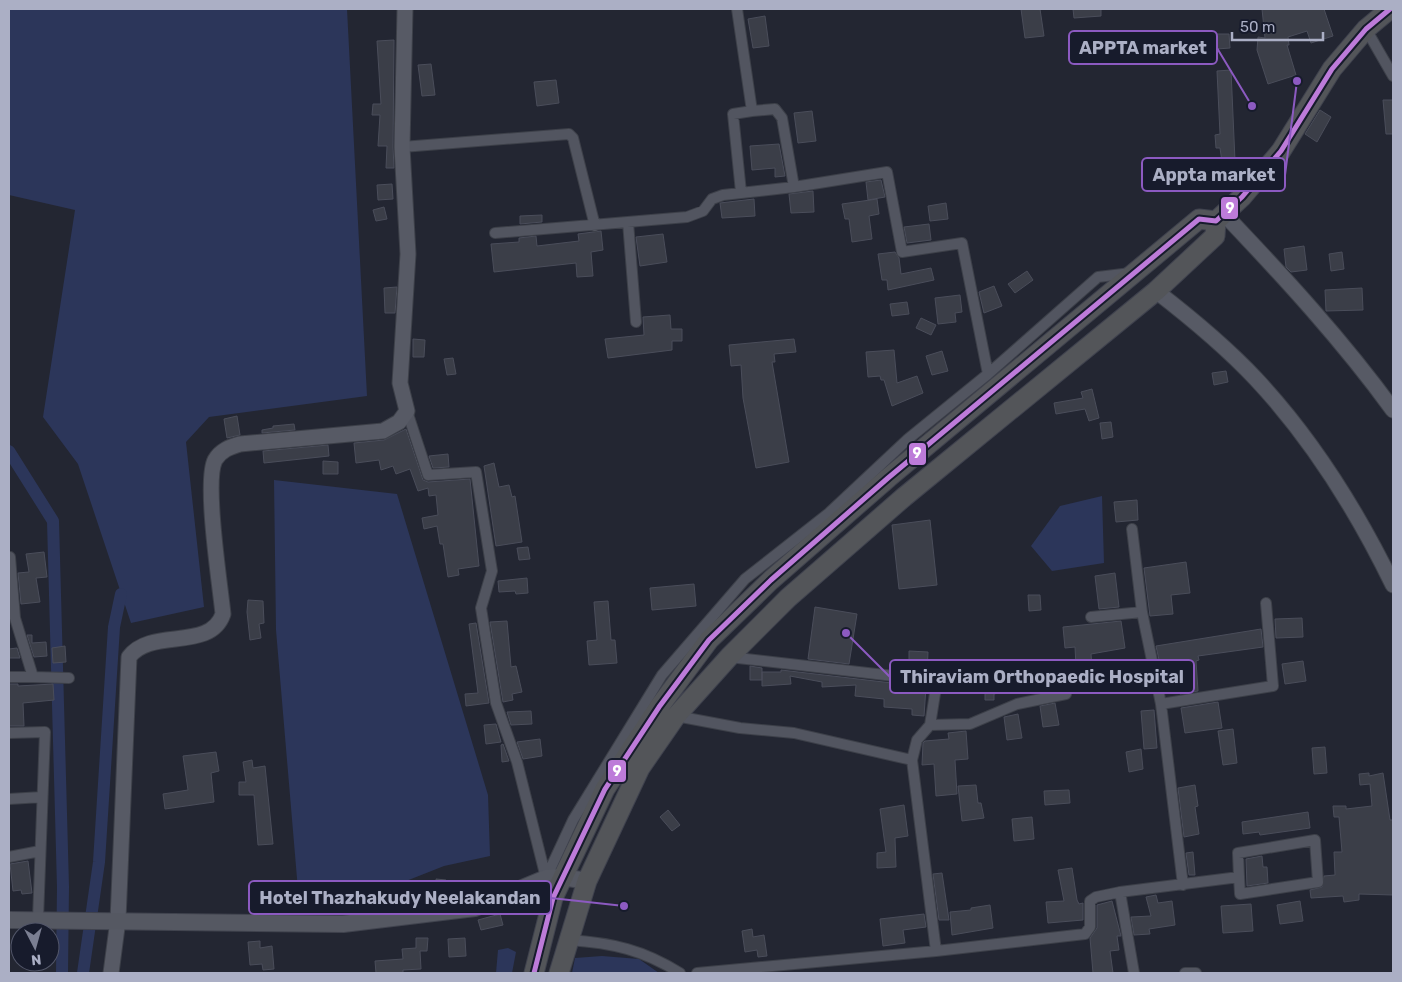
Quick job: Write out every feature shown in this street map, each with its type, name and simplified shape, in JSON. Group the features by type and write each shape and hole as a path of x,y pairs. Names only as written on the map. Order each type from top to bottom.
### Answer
{"highway":[{"path":"559,973 587,881 640,768 676,716 729,657 788,598 904,497 1156,291 1216,236 1220,218 1242,198 1281,151 1332,69 1366,29 1390,9"},
{"path":"534,973 554,898 554,878 605,790 659,707 709,640 771,580 888,478 1199,219 1220,218"}],"main road":[{"path":"9,920 343,924 475,908 554,878 587,881"}],"street":[{"path":"405,9 402,147 408,254 400,384 428,475 476,472 492,571 481,608 495,693 554,878"},
{"path":"737,9 752,111"},
{"path":"1366,29 1393,76"},
{"path":"741,192 733,114 752,111 775,109 782,118 794,187"},
{"path":"402,147 569,134 573,138 596,226"},
{"path":"496,233 687,217 703,211 712,199 741,192 794,187 887,172 902,252 962,243 988,374"},
{"path":"1220,218 1296,288 1357,361 1393,410"},
{"path":"628,222 636,322"},
{"path":"554,878 573,820 626,730 662,675 745,579 829,513 908,439 988,374 1098,277 1136,273"},
{"path":"1156,291 1183,312 1256,379 1312,446 1365,527 1393,585"},
{"path":"111,973 112,920 129,657 135,649 150,643 210,632 220,622 223,614 211,495 211,474 216,460 225,449 240,444 383,430 399,422 407,411"},
{"path":"1132,529 1142,612 1161,704 1183,885"},
{"path":"10,557 12,618 33,677"},
{"path":"1161,704 1273,686 1266,603"},
{"path":"1091,618 1142,612"},
{"path":"729,657 937,681 930,725 917,740 912,760 936,951"},
{"path":"9,677 68,678"},
{"path":"930,725 970,724 1017,704 1066,694"},
{"path":"676,716 740,728 794,733 912,760"},
{"path":"9,734 45,732 40,851 45,920"},
{"path":"9,799 42,797"},
{"path":"1315,840 1318,882 1240,894 1239,877 1238,853 1315,840"},
{"path":"9,856 40,851"},
{"path":"697,973 936,951 1085,934 1090,927 1090,901 1096,898 1120,892 1239,877"},
{"path":"1120,892 1134,973"},
{"path":"569,940 627,947 657,959 680,973"},
{"path":"1185,973 1196,973"}],"water":[{"path":"9,9 347,9 367,396 209,417 186,442 204,607 131,623 78,464 43,417 75,210 9,195"},
{"path":"274,480 397,494 488,795 490,856 444,866 401,883 353,885 318,893 298,890 276,630"},
{"path":"1102,496 1104,563 1052,571 1031,546 1060,506"},
{"path":"508,948 516,952 512,973 496,973 498,950"},
{"path":"602,956 639,959 659,973 572,973 575,958"}],"building":[{"path":"1021,9 1040,9 1044,36 1025,38"},
{"path":"1073,9 1101,9 1101,16 1074,18"},
{"path":"1262,9 1324,9 1333,36 1311,43 1307,31 1288,37 1289,45 1287,45 1296,75 1268,84 1257,50 1258,37 1265,38"},
{"path":"765,16 769,46 753,48 748,19"},
{"path":"1216,34 1229,34 1230,48 1217,49"},
{"path":"394,40 394,168 386,168 387,146 378,146 380,115 372,115 373,104 381,104 377,41"},
{"path":"431,64 435,95 422,96 418,65"},
{"path":"1231,70 1235,161 1222,162 1220,148 1216,148 1215,135 1220,134 1217,71"},
{"path":"556,80 559,103 537,106 534,82"},
{"path":"1383,100 1393,100 1393,134 1386,134"},
{"path":"1320,110 1331,117 1317,142 1305,134"},
{"path":"812,111 816,141 798,143 794,113"},
{"path":"779,144 785,176 775,177 775,168 752,170 750,146"},
{"path":"881,180 885,197 868,200 866,182"},
{"path":"392,184 393,199 378,200 377,185"},
{"path":"813,191 814,212 791,213 789,194"},
{"path":"754,199 755,216 722,218 720,203"},
{"path":"877,199 879,214 869,216 872,239 852,242 849,219 845,219 842,204"},
{"path":"946,203 948,219 930,221 928,206"},
{"path":"384,207 387,219 376,221 373,210"},
{"path":"542,215 542,222 520,224 520,216"},
{"path":"929,224 931,240 907,243 904,227"},
{"path":"601,231 603,250 591,252 593,276 577,277 576,263 494,272 491,244 519,242 519,238 536,236 537,246 579,241 578,234"},
{"path":"663,234 667,262 640,266 636,237"},
{"path":"1304,246 1307,270 1291,272 1286,267 1284,249"},
{"path":"895,252 899,258 901,274 931,268 934,280 888,290 887,280 882,280 878,254"},
{"path":"1342,252 1344,269 1331,271 1329,254"},
{"path":"1027,271 1033,280 1015,293 1008,284"},
{"path":"994,286 1002,306 984,313 979,292"},
{"path":"397,287 395,313 385,313 384,288"},
{"path":"1362,288 1363,310 1326,311 1325,290"},
{"path":"960,295 962,312 955,313 956,322 938,324 935,298"},
{"path":"907,302 909,314 892,316 890,304"},
{"path":"670,315 671,329 682,329 682,341 672,341 672,350 608,358 605,339 644,335 643,317"},
{"path":"921,318 936,325 931,335 916,328"},
{"path":"413,339 425,340 424,357 413,357"},
{"path":"794,339 796,352 774,354 775,362 772,362 789,462 756,468 743,398 741,365 731,366 729,345"},
{"path":"894,350 897,383 917,376 923,393 892,406 884,380 881,380 880,376 868,377 866,352"},
{"path":"942,351 948,371 932,375 926,356"},
{"path":"453,358 456,374 447,375 444,359"},
{"path":"1226,371 1228,382 1214,385 1212,373"},
{"path":"1092,389 1099,418 1089,421 1085,409 1056,414 1054,403 1083,398 1081,392"},
{"path":"237,416 240,435 227,438 224,419"},
{"path":"1111,422 1113,437 1102,439 1100,423"},
{"path":"294,424 295,430 262,433 262,430 273,428 273,426"},
{"path":"406,429 423,480 428,482 470,479 479,566 458,569 459,575 448,577 443,544 440,544 437,526 424,529 422,518 438,515 436,495 429,496 428,488 418,491 410,469 396,474 393,466 381,470 379,460 356,463 354,443 384,440"},
{"path":"328,445 329,456 264,463 263,451"},
{"path":"448,454 449,467 433,468 429,456"},
{"path":"323,461 338,462 338,474 323,474"},
{"path":"494,463 499,487 509,485 512,497 515,496 522,542 496,546 484,466"},
{"path":"1137,500 1138,520 1116,522 1114,502"},
{"path":"930,520 937,585 899,589 892,525"},
{"path":"528,547 530,559 519,560 517,548"},
{"path":"44,552 47,577 36,578 40,602 21,604 18,573 29,572 26,554"},
{"path":"1186,562 1190,593 1171,595 1173,614 1150,616 1144,568"},
{"path":"1115,573 1119,607 1099,609 1095,576"},
{"path":"527,578 528,593 516,594 515,591 499,592 498,581"},
{"path":"694,584 696,606 652,610 650,588"},
{"path":"1028,595 1040,595 1041,610 1029,611"},
{"path":"248,600 263,601 264,623 259,624 261,638 250,640 247,612"},
{"path":"608,601 611,640 615,640 617,663 589,665 587,641 597,640 594,602"},
{"path":"815,607 857,614 849,664 808,659"},
{"path":"1302,618 1303,637 1276,638 1275,619"},
{"path":"507,621 511,667 516,666 522,692 512,694 513,700 503,702 490,622"},
{"path":"1121,621 1125,648 1091,654 1093,680 1065,681 1064,667 1076,666 1075,647 1065,648 1063,627"},
{"path":"476,623 489,703 466,706 465,694 478,693 469,624"},
{"path":"1261,629 1263,647 1198,656 1199,660 1196,661 1198,691 1180,694 1178,667 1161,669 1156,646"},
{"path":"27,635 32,635 32,643 46,642 47,656 34,657"},
{"path":"65,646 66,662 53,663 52,648"},
{"path":"17,648 20,658 9,658 9,649"},
{"path":"909,651 928,652 927,673 909,671"},
{"path":"1303,661 1306,681 1285,684 1282,664"},
{"path":"750,666 762,668 762,680 750,680"},
{"path":"1026,668 1028,690 1002,692 994,694 994,700 985,700 985,693 980,693 978,669"},
{"path":"781,670 926,687 924,716 912,715 912,709 884,707 884,699 855,696 856,685 822,687 822,682 790,676 791,684 762,686 762,672 781,672"},
{"path":"9,684 18,684 18,686 53,684 54,700 23,703 24,726 9,726"},
{"path":"1218,702 1222,728 1185,733 1181,708"},
{"path":"1055,703 1059,725 1043,727 1040,706"},
{"path":"1154,710 1157,748 1144,749 1141,711"},
{"path":"531,711 532,724 511,725 507,712"},
{"path":"1018,714 1022,738 1007,740 1004,717"},
{"path":"496,724 501,742 486,744 484,725"},
{"path":"1233,729 1237,763 1223,765 1218,731"},
{"path":"966,731 968,759 955,760 957,794 936,796 934,764 922,765 923,743 925,741 949,739 948,733"},
{"path":"540,739 542,756 523,759 517,742"},
{"path":"503,744 509,761 502,762 501,745"},
{"path":"1325,747 1327,773 1314,774 1312,748"},
{"path":"1141,749 1143,769 1129,772 1126,752"},
{"path":"216,752 219,771 211,773 214,802 165,809 163,794 188,790 183,756"},
{"path":"252,760 253,768 265,766 273,844 258,845 254,795 239,795 239,782 246,782 243,762"},
{"path":"1369,773 1369,776 1383,773 1390,820 1393,820 1393,895 1359,894 1359,900 1344,902 1343,896 1311,898 1310,890 1322,887 1324,876 1335,875 1334,852 1342,852 1339,817 1334,817 1333,806 1346,806 1346,809 1372,806 1370,784 1360,785 1359,774"},
{"path":"976,785 978,803 981,803 984,818 962,821 958,786"},
{"path":"1195,785 1198,806 1195,807 1199,834 1184,837 1178,788"},
{"path":"1069,790 1070,803 1045,805 1044,791"},
{"path":"904,805 908,836 895,838 896,867 877,868 877,853 886,852 880,809"},
{"path":"668,810 680,825 672,831 660,817"},
{"path":"1308,812 1310,828 1260,835 1259,832 1243,834 1242,822"},
{"path":"1032,817 1034,839 1014,841 1012,819"},
{"path":"1193,852 1195,875 1189,875 1186,853"},
{"path":"1262,856 1263,867 1267,867 1268,883 1247,886 1246,859"},
{"path":"28,861 32,893 22,894 21,890 13,891 10,864"},
{"path":"1072,868 1077,900 1079,904 1083,903 1083,920 1048,923 1046,902 1064,901 1058,870"},
{"path":"942,873 949,920 939,920 933,874"},
{"path":"436,879 446,880 449,899 439,901"},
{"path":"1156,895 1158,903 1172,901 1175,925 1149,929 1150,934 1134,935 1131,917 1151,916 1146,897"},
{"path":"1112,901 1121,936 1117,936 1119,950 1110,951 1113,973 1093,973 1090,938 1097,928 1097,905"},
{"path":"1300,901 1303,921 1280,924 1277,905"},
{"path":"1251,904 1253,931 1223,933 1221,906"},
{"path":"990,905 993,928 952,935 950,912 971,910 971,908"},
{"path":"500,914 503,925 481,930 478,920"},
{"path":"924,914 926,927 903,930 905,943 883,946 880,919"},
{"path":"752,929 753,937 764,935 767,956 758,957 757,950 745,952 742,931"},
{"path":"416,938 428,938 427,951 420,951 421,969 403,970 403,973 376,973 375,961 403,959 402,949 416,948"},
{"path":"465,938 466,956 449,957 448,939"},
{"path":"260,941 260,948 272,946 274,969 263,970 262,964 250,965 248,942"}],"waterway":[{"path":"9,451 53,521 63,887 62,973"},
{"path":"83,973 99,862 114,627 121,594"}],"transit line":[{"name":"9","path":"534,973 553,898 605,789 659,707 709,640 771,580 888,478 1199,219 1216,221 1242,197 1281,151 1332,69 1366,29 1390,9"}],"place":[{"name":"Appta market","path":"1297,81"},
{"name":"APPTA market","path":"1252,106"},
{"name":"Thiraviam Orthopaedic Hospital","path":"846,633"},
{"name":"Hotel Thazhakudy Neelakandan","path":"624,906"}]}
